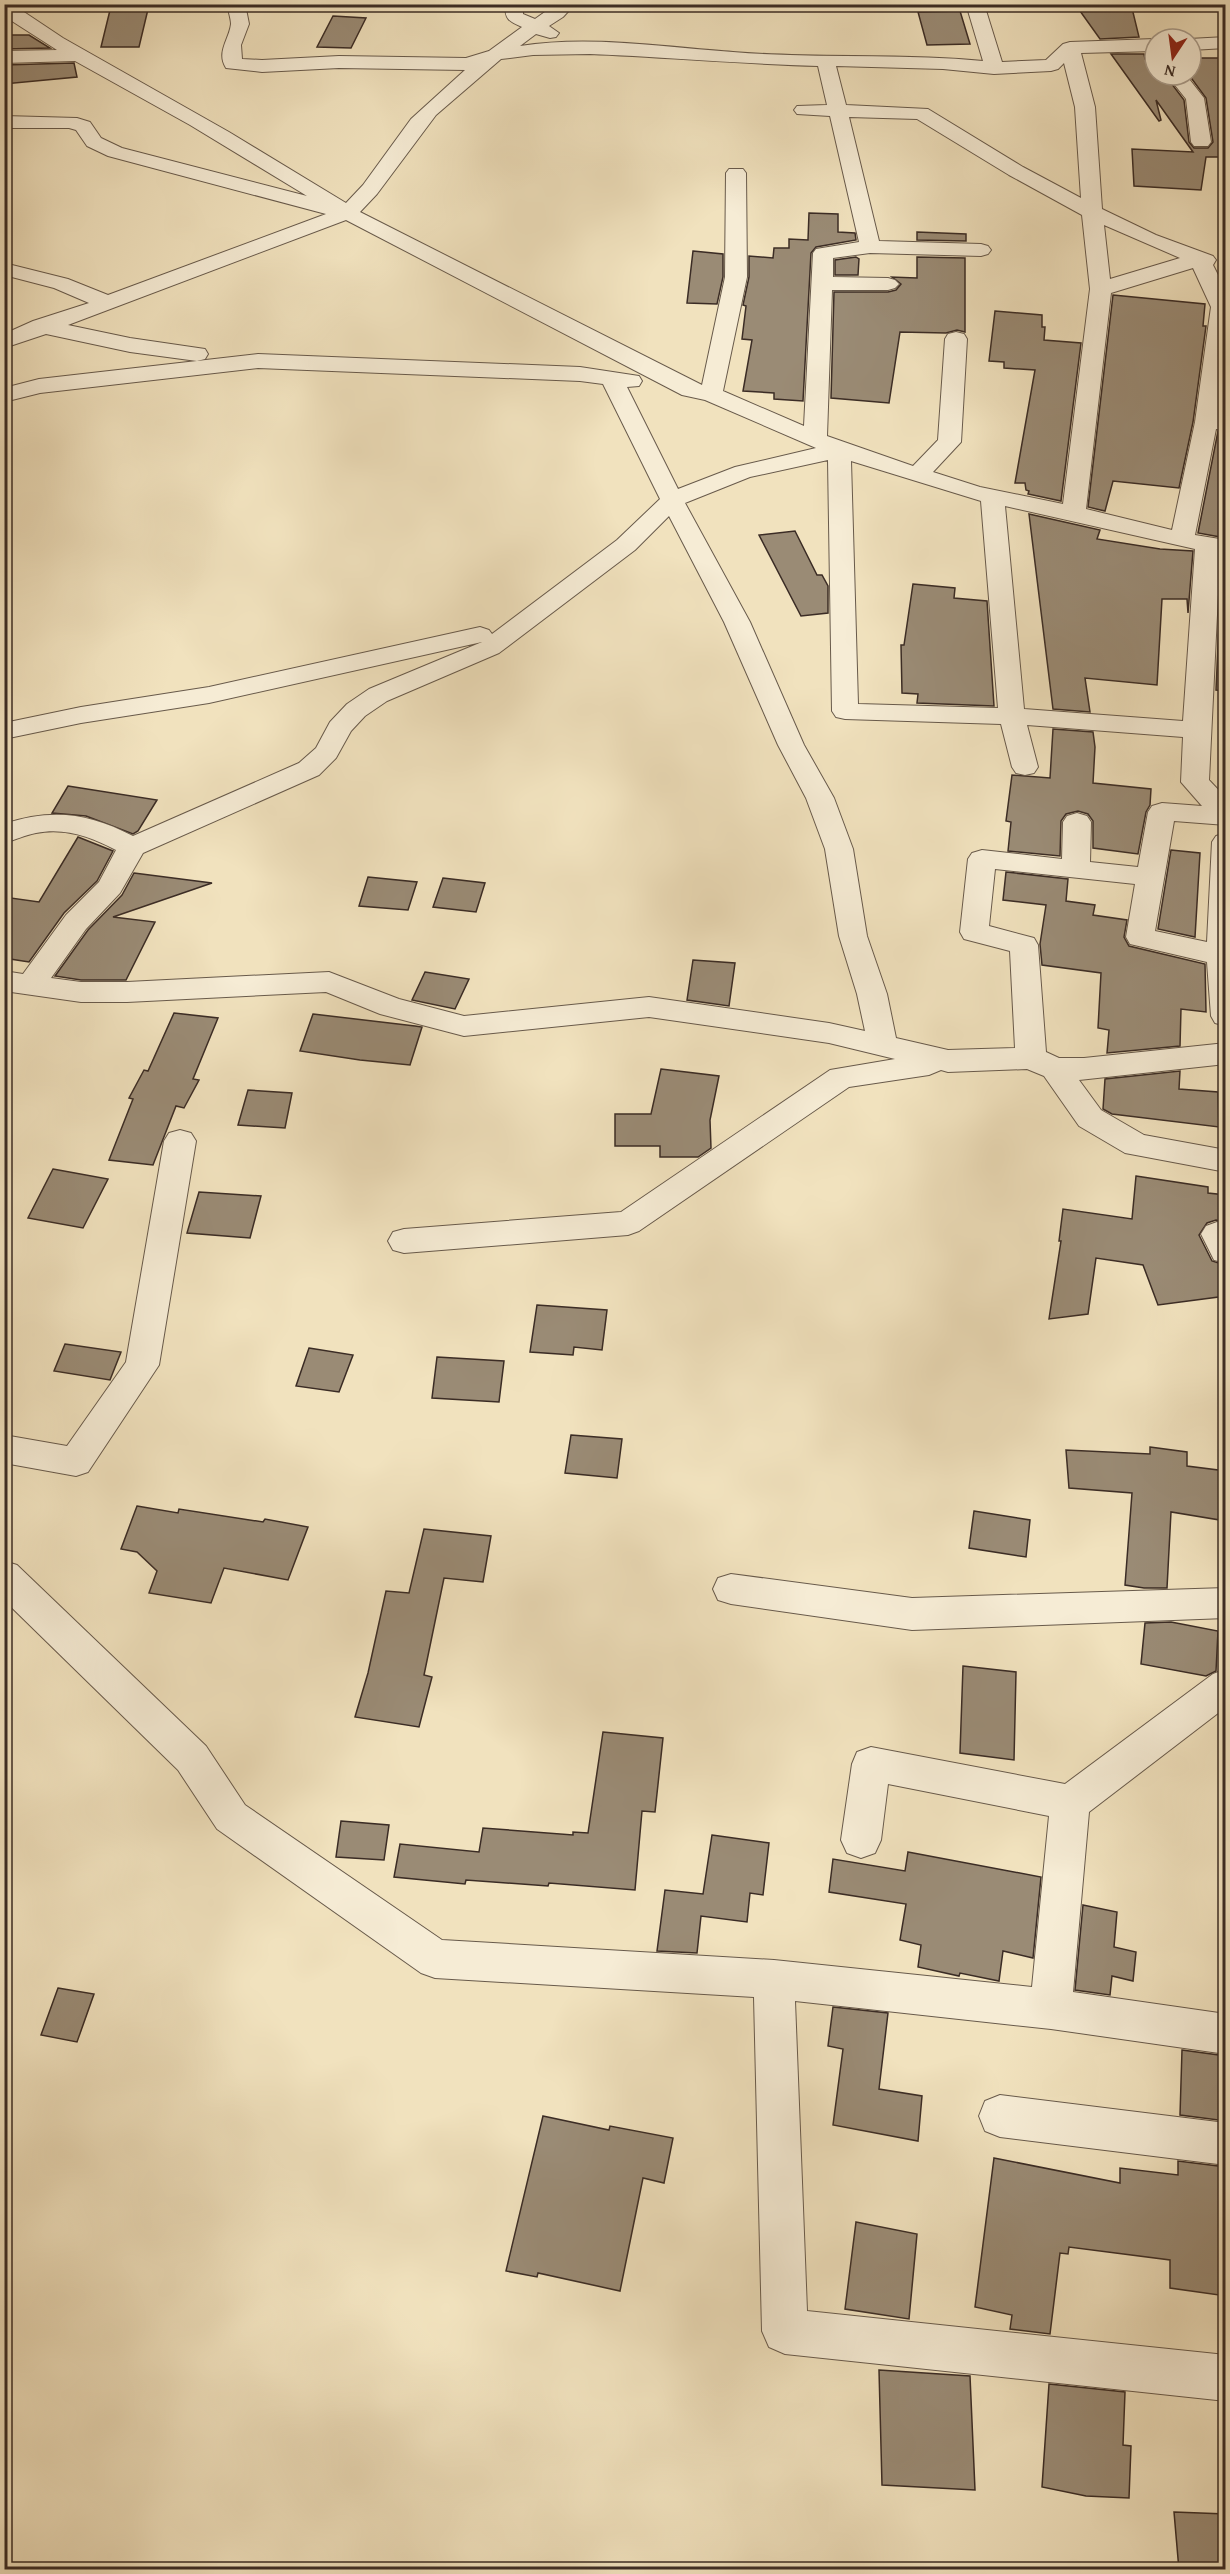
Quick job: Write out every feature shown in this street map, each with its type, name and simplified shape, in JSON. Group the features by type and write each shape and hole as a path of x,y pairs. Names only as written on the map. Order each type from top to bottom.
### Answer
{"street":[{"path":"236,4 240,24 232,45 233,64 262,66 339,62 468,64 494,55 533,49 590,48 826,61 943,63 994,68 1051,65 1070,48 1143,46"},
{"path":"514,4 514,17 590,48"},
{"path":"4,342 347,213 365,199 404,139 430,110 494,55 535,26 559,13 566,4"},
{"path":"980,6 994,68"},
{"path":"4,7 35,30 278,170 347,213 700,392 815,441 917,475 992,496 1074,513 1182,540 1217,545 1196,730 1195,782 1226,816"},
{"path":"1203,43 1226,42"},
{"path":"1070,48 1085,107 1092,212 1101,289 1074,513"},
{"path":"4,57 79,54"},
{"path":"826,61 870,247"},
{"path":"1186,87 1195,98 1202,142"},
{"path":"804,110 921,113 1016,171 1092,212 1149,239 1200,259 1226,262"},
{"path":"4,122 70,122 83,126 94,142 115,152 347,213"},
{"path":"700,392 736,277 736,173"},
{"path":"815,441 823,253 870,247 981,250"},
{"path":"1101,289 1200,259"},
{"path":"1182,540 1216,423 1224,307 1200,259"},
{"path":"4,269 61,283 108,303"},
{"path":"822,283 888,284"},
{"path":"4,320 46,326 130,345 258,361 569,373 700,392"},
{"path":"917,475 949,442 956,339"},
{"path":"4,395 39,386 258,361"},
{"path":"611,378 737,622 791,745 820,798 839,849 853,936 872,994 883,1047"},
{"path":"18,983 110,887 132,847 309,769 327,752 339,728 356,710 378,695 490,648 626,545 672,500 743,472 839,450"},
{"path":"839,450 845,711 1012,716 1196,730"},
{"path":"992,496 1012,716 1025,767"},
{"path":"4,731 81,715 209,695 451,643 525,622"},
{"path":"1221,956 1140,937 1162,812 1226,816"},
{"path":"1076,868 1077,822"},
{"path":"4,834 33,824 59,823 96,828 132,847"},
{"path":"1226,842 1221,956 1226,1016"},
{"path":"1150,877 982,859 974,932 1024,945 1043,1064 1090,1118 1136,1145 1226,1161"},
{"path":"18,983 81,992 127,992 330,982 390,1008 464,1026 649,1007 829,1033 948,1061 1043,1064 1084,1069 1226,1053"},
{"path":"404,1241 627,1223 841,1078 948,1061"},
{"path":"4,1449 76,1462 142,1365 180,1141"},
{"path":"4,1576 192,1758 231,1817 435,1959 774,1979 1051,2009 1226,2034"},
{"path":"731,1589 912,1614 1226,1603"},
{"path":"1051,2009 1070,1803 1226,1685"},
{"path":"861,1840 872,1764 1070,1803"},
{"path":"774,1979 785,2331 1226,2378"},
{"path":"1000,2116 1226,2144"}],"building":[{"path":"1075,4 1131,4 1139,37 1100,39"},
{"path":"149,5 139,47 101,47 111,6"},
{"path":"960,11 970,44 927,45 918,12"},
{"path":"333,16 366,18 351,48 317,47"},
{"path":"4,35 29,35 50,48 4,49"},
{"path":"1111,54 1143,54 1143,87 1174,87 1184,100 1189,142 1194,148 1208,148 1213,142 1206,98 1198,87 1203,87 1203,58 1226,58 1226,157 1206,157 1201,190 1134,186 1132,149 1193,152 1156,100 1161,120 1159,121"},
{"path":"74,63 77,77 4,84 4,65"},
{"path":"809,213 838,214 838,232 855,233 856,240 816,247 811,253 803,401 774,399 774,393 743,391 752,340 742,339 746,306 743,305 749,277 749,256 773,258 774,248 789,248 789,239 808,240"},
{"path":"917,232 966,234 966,241 917,240"},
{"path":"693,251 723,254 723,277 717,304 687,303"},
{"path":"856,257 859,259 858,275 835,275 835,260"},
{"path":"917,257 965,258 965,332 957,330 946,333 900,332 889,403 831,398 834,292 896,290 901,284 892,277 917,278"},
{"path":"1113,295 1205,304 1203,326 1206,326 1193,422 1179,488 1113,481 1105,511 1088,507"},
{"path":"995,311 1042,315 1042,327 1045,327 1044,340 1081,343 1061,501 1028,494 1025,483 1015,483 1035,370 1004,368 1004,362 989,361"},
{"path":"1218,431 1226,432 1226,538 1198,533"},
{"path":"1029,514 1100,530 1097,539 1160,549 1193,551 1188,613 1187,599 1162,599 1157,685 1085,678 1090,712 1053,709"},
{"path":"795,531 817,575 822,575 828,586 828,613 801,616 759,535"},
{"path":"1222,556 1226,556 1224,691 1216,690"},
{"path":"913,584 955,588 954,598 987,601 994,706 917,703 918,694 902,693 901,645 904,645"},
{"path":"1053,729 1093,732 1095,747 1093,783 1151,789 1150,805 1146,812 1138,854 1093,848 1093,821 1088,814 1078,811 1066,814 1061,821 1060,856 1008,851 1011,822 1006,821 1012,775 1050,778"},
{"path":"68,786 157,800 138,831 133,834 86,816 52,813"},
{"path":"78,837 113,851 97,881 64,913 29,962 4,958 4,897 39,902"},
{"path":"1171,850 1200,853 1195,937 1158,929"},
{"path":"1006,872 1068,879 1066,901 1095,905 1093,915 1127,920 1124,937 1129,946 1205,964 1206,1012 1181,1009 1180,1046 1107,1053 1109,1030 1098,1028 1101,973 1042,965 1040,944 1046,905 1003,900"},
{"path":"134,873 212,883 113,917 155,922 126,980 81,980 55,976 88,930 122,895"},
{"path":"368,877 417,882 408,910 359,906"},
{"path":"443,878 485,883 476,912 433,907"},
{"path":"693,960 735,963 729,1006 687,1000"},
{"path":"425,972 469,979 455,1009 412,1000"},
{"path":"174,1013 218,1018 193,1079 199,1080 184,1108 176,1106 153,1165 109,1160 133,1099 129,1098 144,1070 148,1071"},
{"path":"313,1014 422,1027 410,1065 360,1060 300,1051"},
{"path":"661,1069 719,1076 710,1120 711,1148 698,1157 660,1157 660,1146 615,1146 615,1114 651,1114"},
{"path":"1180,1071 1179,1089 1218,1092 1219,1127 1112,1114 1103,1109 1105,1079"},
{"path":"248,1090 292,1093 285,1128 238,1125"},
{"path":"53,1169 108,1179 83,1228 28,1218"},
{"path":"1136,1176 1208,1187 1208,1193 1226,1195 1226,1222 1216,1220 1207,1223 1199,1235 1212,1261 1225,1265 1226,1296 1158,1305 1143,1265 1096,1258 1088,1314 1049,1319 1061,1241 1059,1241 1063,1209 1132,1219"},
{"path":"199,1192 261,1196 250,1238 187,1233"},
{"path":"537,1305 607,1310 602,1350 574,1347 573,1355 530,1352"},
{"path":"65,1344 121,1352 110,1380 54,1371"},
{"path":"309,1348 353,1355 339,1392 296,1386"},
{"path":"437,1357 504,1361 499,1402 432,1398"},
{"path":"571,1435 622,1439 617,1478 565,1473"},
{"path":"1150,1447 1187,1452 1187,1466 1226,1471 1226,1521 1171,1512 1167,1588 1125,1585 1132,1493 1069,1488 1066,1450 1150,1454"},
{"path":"137,1506 178,1513 179,1509 263,1522 265,1519 308,1527 288,1580 224,1568 211,1603 149,1593 157,1571 137,1552 121,1549"},
{"path":"974,1511 1030,1520 1026,1557 969,1548"},
{"path":"424,1529 491,1536 483,1582 444,1578 424,1675 432,1677 419,1727 355,1717 368,1673 386,1591 409,1593"},
{"path":"1171,1622 1218,1631 1216,1671 1206,1676 1141,1664 1145,1623"},
{"path":"963,1666 1016,1672 1014,1760 960,1753"},
{"path":"603,1732 663,1738 655,1812 642,1811 635,1890 549,1883 548,1886 466,1880 465,1884 394,1877 400,1844 479,1852 483,1828 573,1835 573,1832 588,1833"},
{"path":"341,1821 389,1825 384,1860 336,1857"},
{"path":"712,1835 769,1843 763,1895 750,1893 747,1922 701,1916 697,1953 657,1951 665,1890 703,1894"},
{"path":"908,1852 1041,1877 1033,1958 1003,1951 999,1981 960,1973 959,1976 918,1967 921,1945 900,1940 906,1904 829,1892 833,1859 905,1871"},
{"path":"1083,1905 1117,1912 1114,1947 1136,1952 1133,1981 1112,1976 1110,1995 1075,1990"},
{"path":"58,1988 94,1994 77,2042 41,2035"},
{"path":"833,2007 888,2013 879,2089 922,2096 918,2141 833,2125 843,2049 828,2046"},
{"path":"1182,2050 1226,2056 1226,2121 1180,2115"},
{"path":"543,2116 609,2130 610,2126 673,2138 664,2183 643,2178 620,2291 538,2273 537,2277 506,2271"},
{"path":"994,2158 1120,2183 1120,2168 1178,2175 1178,2161 1226,2167 1226,2296 1170,2288 1170,2260 1069,2247 1068,2254 1060,2253 1050,2334 1010,2329 1012,2315 975,2307"},
{"path":"856,2222 917,2234 909,2319 845,2309"},
{"path":"879,2370 970,2376 975,2490 882,2485"},
{"path":"1049,2384 1125,2392 1123,2445 1131,2446 1129,2498 1086,2496 1042,2487"},
{"path":"1174,2512 1226,2514 1226,2570 1179,2570"}]}
